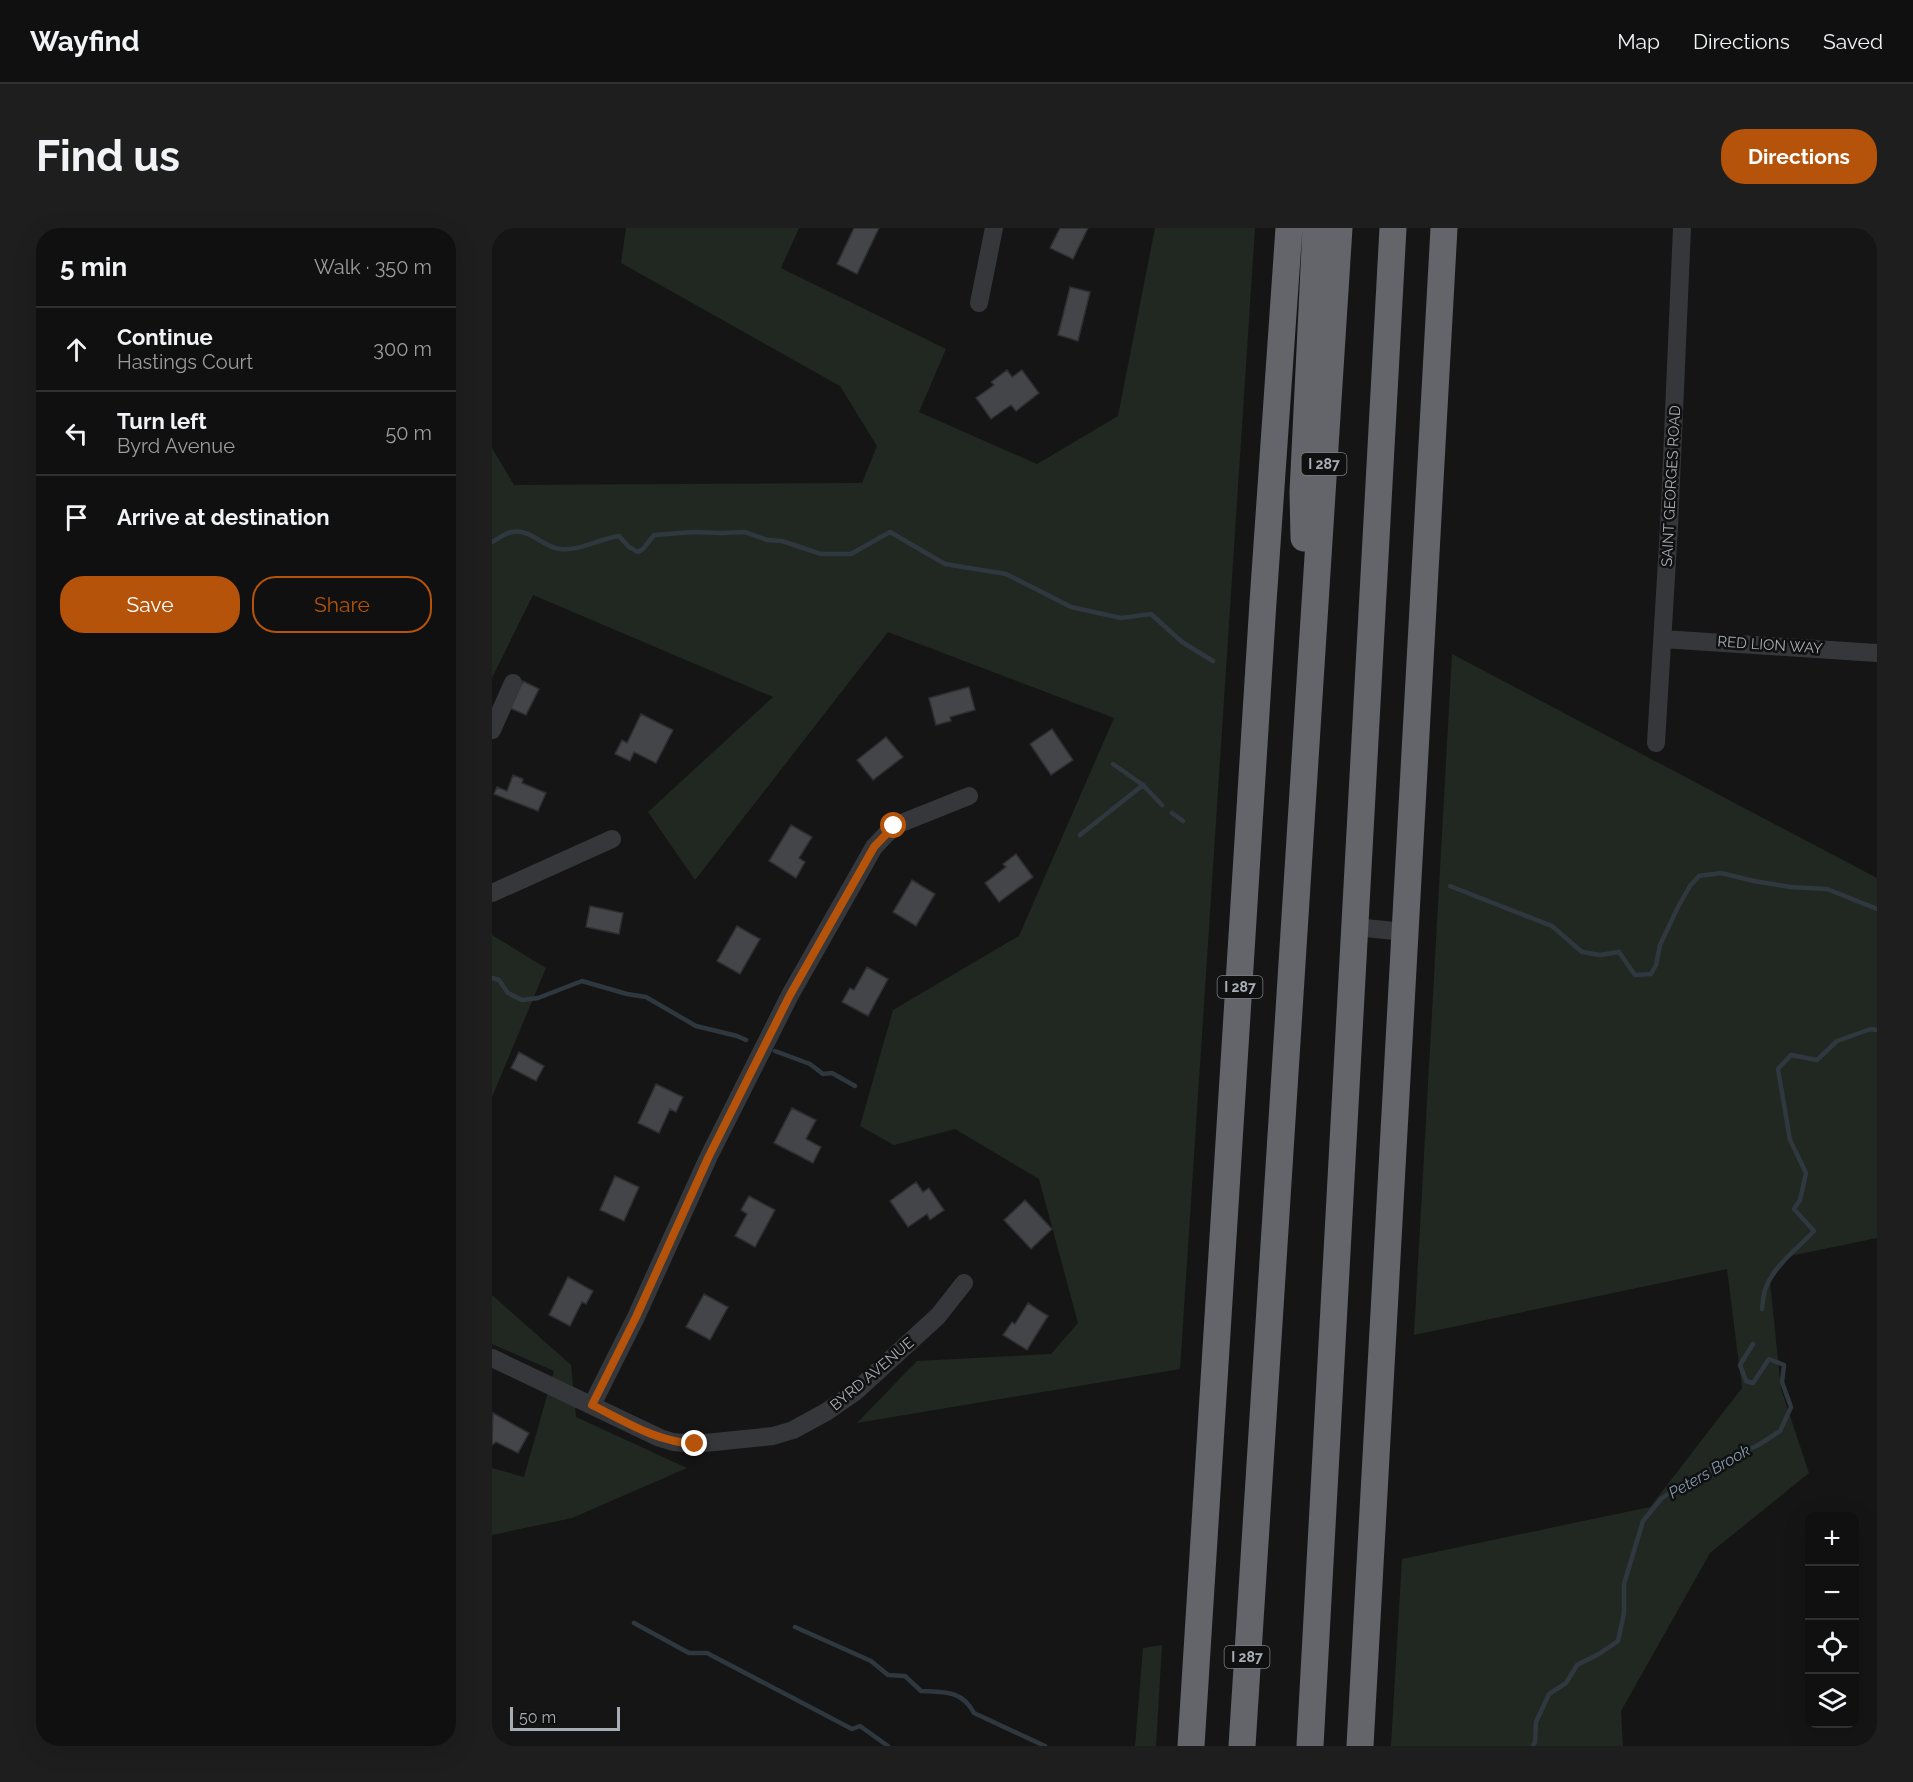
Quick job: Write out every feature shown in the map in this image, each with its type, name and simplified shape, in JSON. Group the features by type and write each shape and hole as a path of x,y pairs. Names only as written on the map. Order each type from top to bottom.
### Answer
{"highway":[{"name":"I 287","path":"1191,1746 1289,228"},
{"path":"1309,700 1303,492 1316,228"},
{"name":"I 287","path":"1242,1746 1339,228"},
{"path":"1310,1746 1393,228"},
{"path":"1360,1746 1444,228"}],"street":[{"path":"979,303 994,228"},
{"name":"SAINT GEORGES ROAD","path":"1656,743 1682,228"},
{"name":"RED LION WAY","path":"1663,639 1877,653"},
{"path":"492,730 513,683"},
{"path":"592,1405 636,1317 709,1156 775,1025 874,847 894,826 969,796"},
{"path":"492,893 612,839"},
{"path":"1355,927 1405,932"},
{"name":"BYRD AVENUE","path":"492,1358 660,1438 674,1442 695,1444 773,1436 793,1430 826,1412 855,1392 938,1317 964,1283"}],"shaded area":[{"path":"626,228 799,228 781,268 946,349 919,412 1037,464 1118,416 1155,228 1255,228 1180,1369 857,1423 917,1361 1051,1354 1078,1323 1039,1179 955,1129 894,1145 860,1126 893,1010 1019,936 1114,718 888,632 695,880 648,812 773,697 533,595 492,678 492,448 514,485 862,483 877,446 840,386 621,263"},
{"path":"1452,654 1877,878 1877,1238 1790,1256 1770,1282 1781,1389 1809,1473 1710,1553 1621,1711 1623,1746 1391,1746 1402,1559 1650,1507 1742,1388 1727,1269 1414,1335"},
{"path":"492,935 546,968 492,1097"},
{"path":"492,1295 571,1365 576,1417 687,1468 572,1518 492,1535 492,1468 524,1477 554,1371 492,1344"},
{"path":"1162,1645 1156,1746 1135,1746 1143,1648"}],"building":[{"path":"854,228 879,228 857,274 837,264"},
{"path":"1060,228 1088,228 1073,259 1050,248"},
{"path":"1070,287 1090,292 1078,341 1058,335"},
{"path":"1007,370 1012,377 1022,370 1039,393 1016,411 1011,405 991,419 976,398 994,385 991,382"},
{"path":"523,681 539,689 526,715 510,708"},
{"path":"969,687 975,710 950,717 951,721 936,725 929,698"},
{"path":"641,714 673,730 656,763 634,752 630,761 615,754 622,740 627,743"},
{"path":"1052,729 1073,760 1051,775 1030,744"},
{"path":"886,737 903,757 873,780 857,760"},
{"path":"513,775 523,779 522,783 546,793 538,811 494,794 497,787 507,791"},
{"path":"791,825 812,837 799,858 805,862 796,878 769,861"},
{"path":"1016,854 1033,877 999,902 985,883 1006,867 1003,864"},
{"path":"912,880 935,894 916,926 893,912"},
{"path":"590,906 623,913 619,934 586,927"},
{"path":"737,926 760,939 740,974 717,961"},
{"path":"867,967 888,979 868,1016 842,1002 850,988 854,990"},
{"path":"519,1052 544,1066 536,1081 511,1068"},
{"path":"656,1084 683,1097 676,1112 670,1109 659,1133 638,1123"},
{"path":"792,1108 816,1120 806,1139 821,1147 813,1163 774,1143"},
{"path":"615,1176 639,1187 624,1221 600,1210"},
{"path":"916,1182 923,1192 929,1188 944,1210 930,1220 927,1214 908,1227 890,1201"},
{"path":"749,1196 775,1210 755,1247 735,1236 747,1214 741,1210"},
{"path":"1025,1200 1052,1229 1031,1249 1004,1220"},
{"path":"568,1277 593,1291 586,1304 582,1302 570,1326 549,1315"},
{"path":"704,1294 728,1307 710,1340 686,1327"},
{"path":"1028,1303 1048,1316 1027,1350 1003,1335 1012,1322 1015,1324"},
{"path":"493,1413 529,1433 518,1453 496,1442 492,1445"}],"waterway":[{"path":"492,542 506,534 519,532 531,535 554,548 567,549 619,536 629,547 638,552 654,535 745,532 821,554 851,554 890,532 945,564 1006,574 1071,607 1121,618 1151,614 1182,642 1213,661"},
{"path":"1113,764 1143,785 1162,805"},
{"path":"1080,835 1143,785"},
{"path":"1172,813 1183,821"},
{"path":"1450,886 1552,926 1582,952 1600,955 1619,952 1635,975 1651,974 1656,965 1660,945 1678,907 1690,886 1699,876 1721,873 1790,887 1827,889 1877,909"},
{"path":"492,978 499,980 508,993 522,1000 538,998 582,981 646,997 696,1026 746,1040"},
{"name":"Peters Brook","path":"1762,1309 1765,1290 1774,1273 1814,1231 1794,1209 1800,1200 1806,1173 1790,1140 1778,1069 1791,1055 1817,1060 1837,1041 1871,1029 1877,1030"},
{"path":"775,1051 810,1064 823,1074 832,1073 855,1086"},
{"name":"Peters Brook","path":"1533,1746 1536,1722 1549,1694 1566,1683 1577,1665 1618,1641 1624,1613 1624,1584 1643,1521 1661,1499 1678,1487 1780,1431 1791,1407 1782,1382 1784,1365 1769,1359 1753,1383 1746,1381 1740,1365 1753,1344"},
{"path":"634,1623 689,1653 707,1653 852,1729 860,1726 888,1746"},
{"path":"795,1627 871,1661 888,1675 905,1676 921,1691 945,1692 958,1696 969,1705 974,1713 1045,1746"}],"route":[{"path":"695,1444 660,1438 592,1405 636,1317 709,1156 790,995 874,847 894,826"}]}
